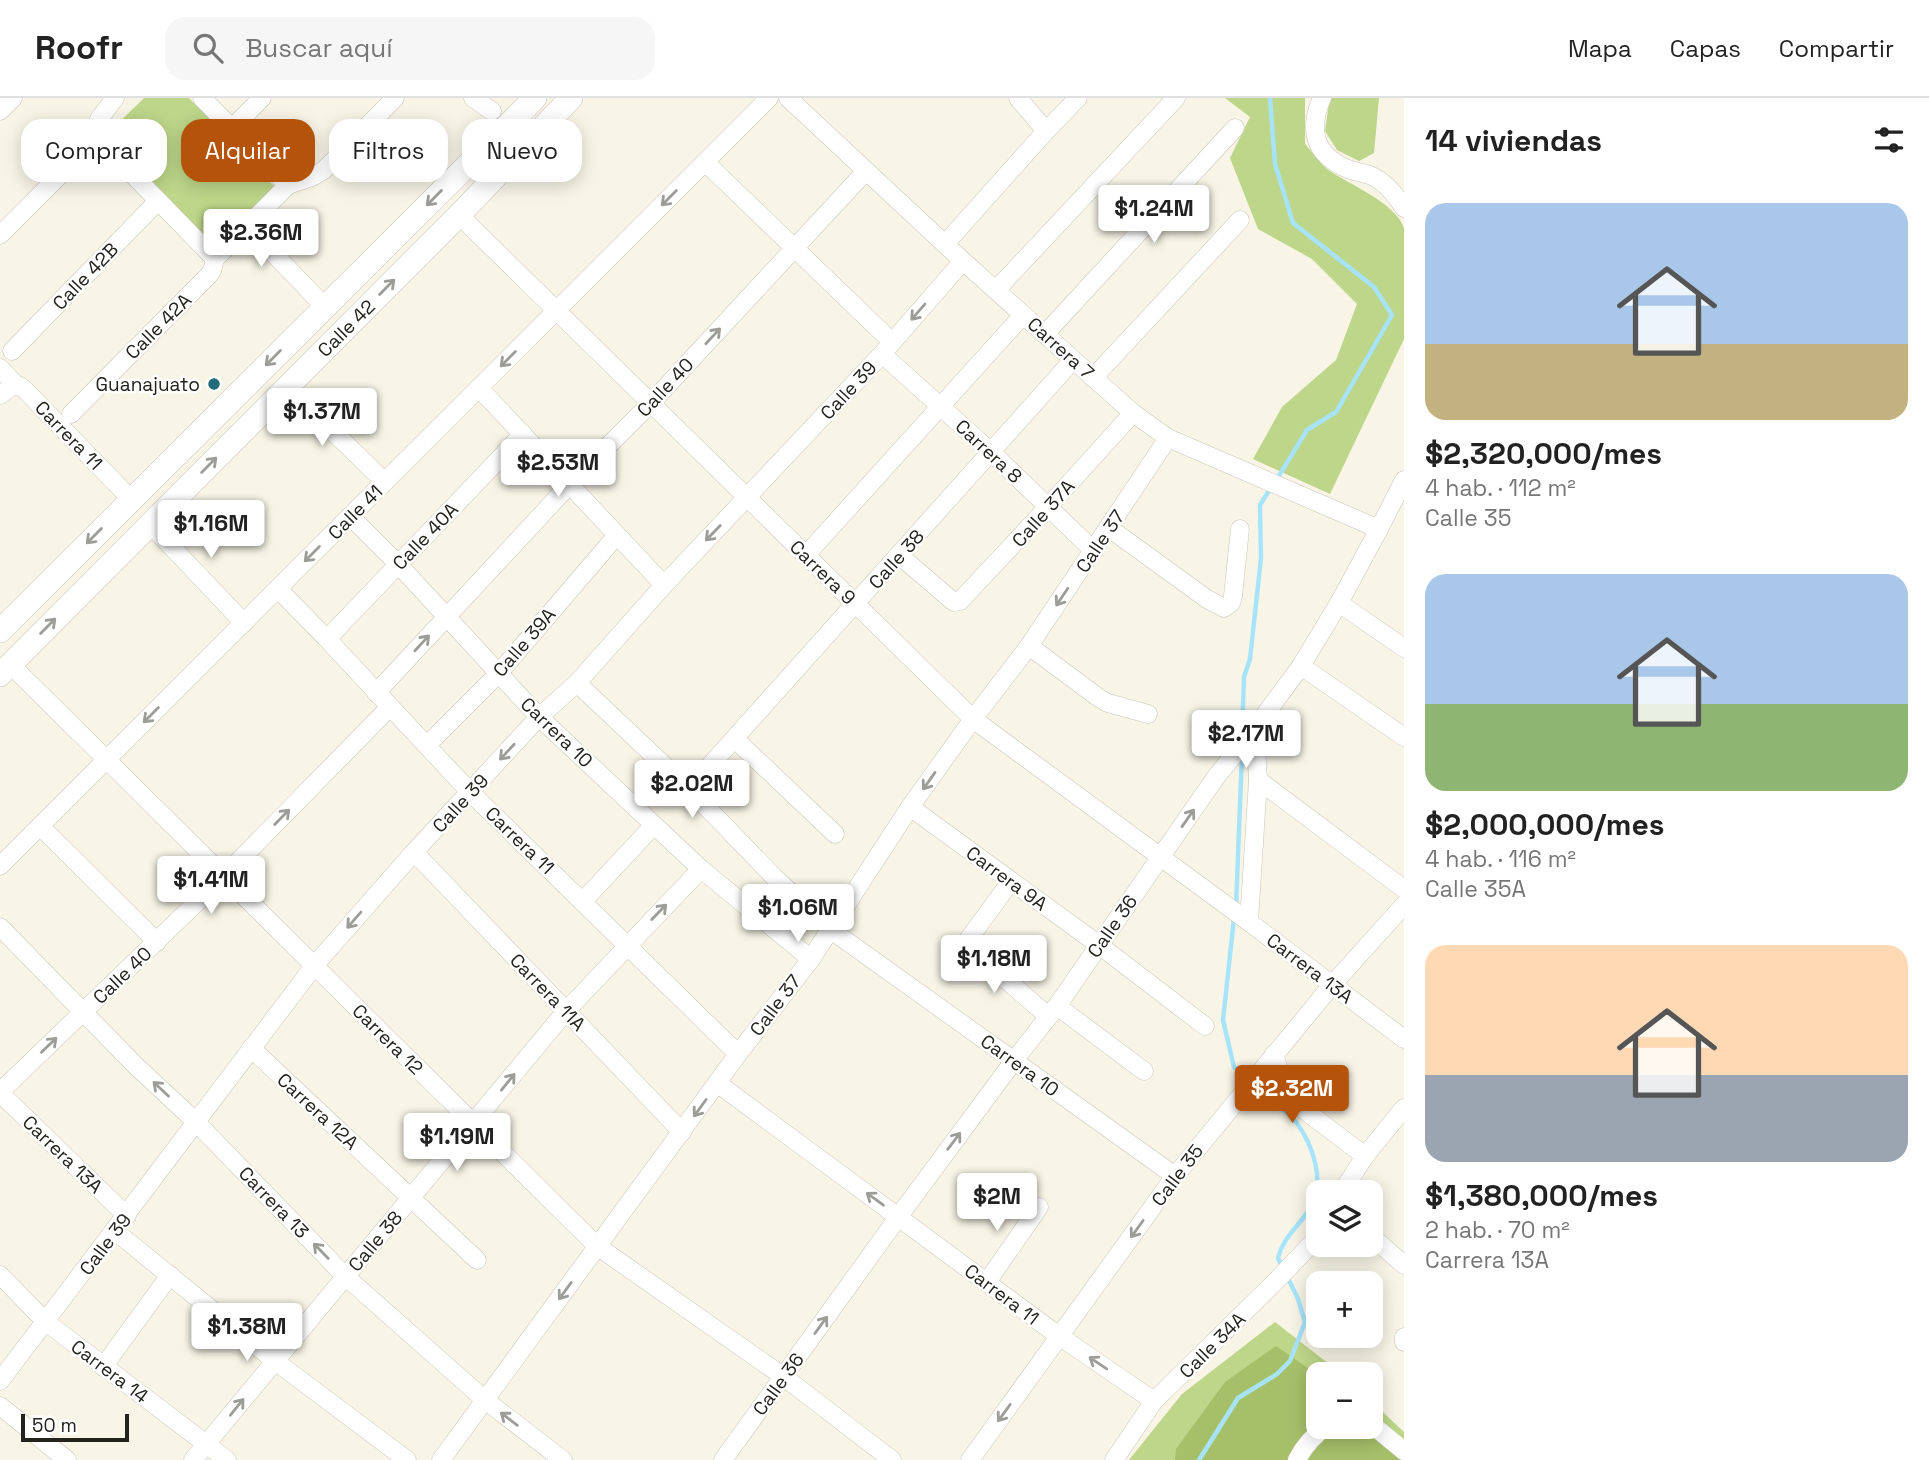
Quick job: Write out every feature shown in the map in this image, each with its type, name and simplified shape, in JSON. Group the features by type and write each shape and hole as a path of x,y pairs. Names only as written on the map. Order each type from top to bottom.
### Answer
{"main road":[{"name":"Calle 42","path":"0,631 535,98"},
{"name":"Calle 42","path":"5,670 571,98"}],"street":[{"path":"0,111 13,98"},
{"path":"99,119 115,98"},
{"path":"202,98 223,119"},
{"path":"241,119 262,98"},
{"name":"Calle 42A","path":"71,414 208,276 215,259 288,185 324,170 395,98"},
{"path":"473,98 492,111"},
{"name":"Calle 41","path":"0,866 769,98"},
{"name":"Carrera 7","path":"788,98 1133,414 1168,438 1379,529"},
{"path":"1018,98 1046,131"},
{"path":"945,244 1078,98"},
{"path":"996,290 1176,98"},
{"path":"1322,98 1315,123 1315,135 1325,156 1350,170 1374,177 1387,187 1404,208"},
{"path":"1045,334 1235,128"},
{"name":"Carrera 8","path":"705,162 795,248 940,407 1094,551"},
{"name":"Calle 40","path":"376,693 866,171"},
{"path":"0,235 53,182"},
{"path":"140,182 215,259"},
{"path":"285,182 288,185"},
{"name":"Calle 42B","path":"12,351 159,201"},
{"name":"Carrera 9","path":"458,215 973,719 1215,898"},
{"path":"1093,378 1240,220"},
{"path":"248,227 324,306"},
{"name":"Calle 39","path":"0,1381 314,966 414,852 540,717 577,683 664,585 887,348 963,261"},
{"path":"806,555 1023,315"},
{"name":"Calle 38","path":"689,789 1073,360"},
{"name":"Carrera 11","path":"0,368 7,390 24,389 131,499"},
{"path":"287,387 384,482"},
{"path":"479,387 664,585"},
{"name":"Calle 37A","path":"899,555 949,598 960,601 1133,414"},
{"name":"Calle 40A","path":"327,639 523,434"},
{"name":"Calle 37","path":"441,1460 738,1054 811,959 911,807 1029,646 1168,438"},
{"name":"Calle 36","path":"723,1460 899,1216 1052,1011 1216,777 1301,666 1339,603 1404,480"},
{"name":"Carrera 10","path":"350,516 540,717 701,869 811,959"},
{"path":"150,524 244,623"},
{"path":"1109,528 1224,608 1233,596 1240,529"},
{"name":"Calle 39A","path":"427,745 499,673 617,535"},
{"name":"Carrera 11","path":"278,589 470,792 738,1054"},
{"path":"1339,603 1404,648"},
{"path":"1029,646 1099,698 1148,714"},
{"path":"1301,666 1404,737"},
{"name":"Carrera 12","path":"5,670 107,760 597,1247 784,1377 892,1460"},
{"name":"Carrera 10","path":"577,683 831,930 1175,1176"},
{"name":"Calle 40","path":"0,1093 224,876 390,708"},
{"path":"1245,919 1258,780 1251,733"},
{"path":"734,739 835,834"},
{"path":"1258,780 1404,889"},
{"name":"Carrera 9A","path":"911,807 1205,1026"},
{"path":"583,901 654,825"},
{"path":"40,826 157,942"},
{"name":"Carrera 11A","path":"414,852 682,1132"},
{"name":"Calle 38","path":"193,1460 566,1011 701,869"},
{"path":"1011,881 965,944 1052,1011 1144,1071"},
{"name":"Carrera 13A","path":"1215,898 1404,1038"},
{"name":"Calle 35","path":"970,1460 1175,1176 1332,985 1404,905"},
{"name":"Carrera 13","path":"0,927 136,1066 195,1121 345,1276 485,1400 563,1460"},
{"name":"Carrera 12A","path":"251,1048 477,1260"},
{"path":"1275,1054 1284,1086 1295,1103 1365,1156"},
{"name":"Carrera 11","path":"717,1083 1059,1336 1154,1401"},
{"name":"Carrera 13A","path":"0,1093 127,1216"},
{"path":"1350,1180 1365,1156 1404,1108"},
{"path":"987,1282 1039,1207"},
{"path":"115,1231 275,1361 407,1460"},
{"path":"1383,1246 1404,1265"},
{"name":"Calle 34A","path":"1114,1460 1154,1401 1306,1250"},
{"name":"Carrera 14","path":"0,1275 46,1322 227,1460"},
{"path":"103,1367 170,1275"},
{"path":"0,1406 67,1460"},
{"path":"1383,1434 1404,1451"},
{"path":"1297,1460 1312,1439"}],"green space":[{"path":"144,98 189,98 209,119 181,119 181,182 270,182 276,188 213,248 149,182 167,182 167,119 122,119"},
{"path":"1225,98 1305,98 1305,144 1327,169 1370,194 1391,210 1404,228 1404,339 1330,494 1253,459 1282,407 1336,360 1357,304 1312,259 1258,229 1230,158 1250,117"},
{"path":"1332,98 1379,98 1374,153 1359,161 1337,150 1325,131"},
{"path":"1275,1322 1327,1362 1306,1362 1306,1439 1383,1439 1383,1412 1404,1432 1404,1460 1129,1460 1182,1394"},
{"path":"1276,1346 1306,1367 1306,1439 1383,1439 1383,1434 1404,1447 1404,1460 1175,1460 1176,1449 1225,1382"}],"waterway":[{"path":"1270,98 1275,164 1293,223 1374,287 1392,315 1336,412 1307,430 1277,479"},
{"path":"1242,735 1244,677 1250,659 1261,558 1260,505 1272,486"},
{"path":"1236,906 1242,754"},
{"path":"1234,918 1223,1020 1234,1067 1249,1080"},
{"path":"1255,1086 1296,1122 1308,1141 1317,1175 1315,1198 1306,1215 1288,1237 1278,1258 1283,1269"},
{"path":"1199,1460 1238,1398 1277,1374 1290,1361 1305,1322 1287,1276"}],"place":[{"name":"Guanajuato","path":"214,384"}]}
